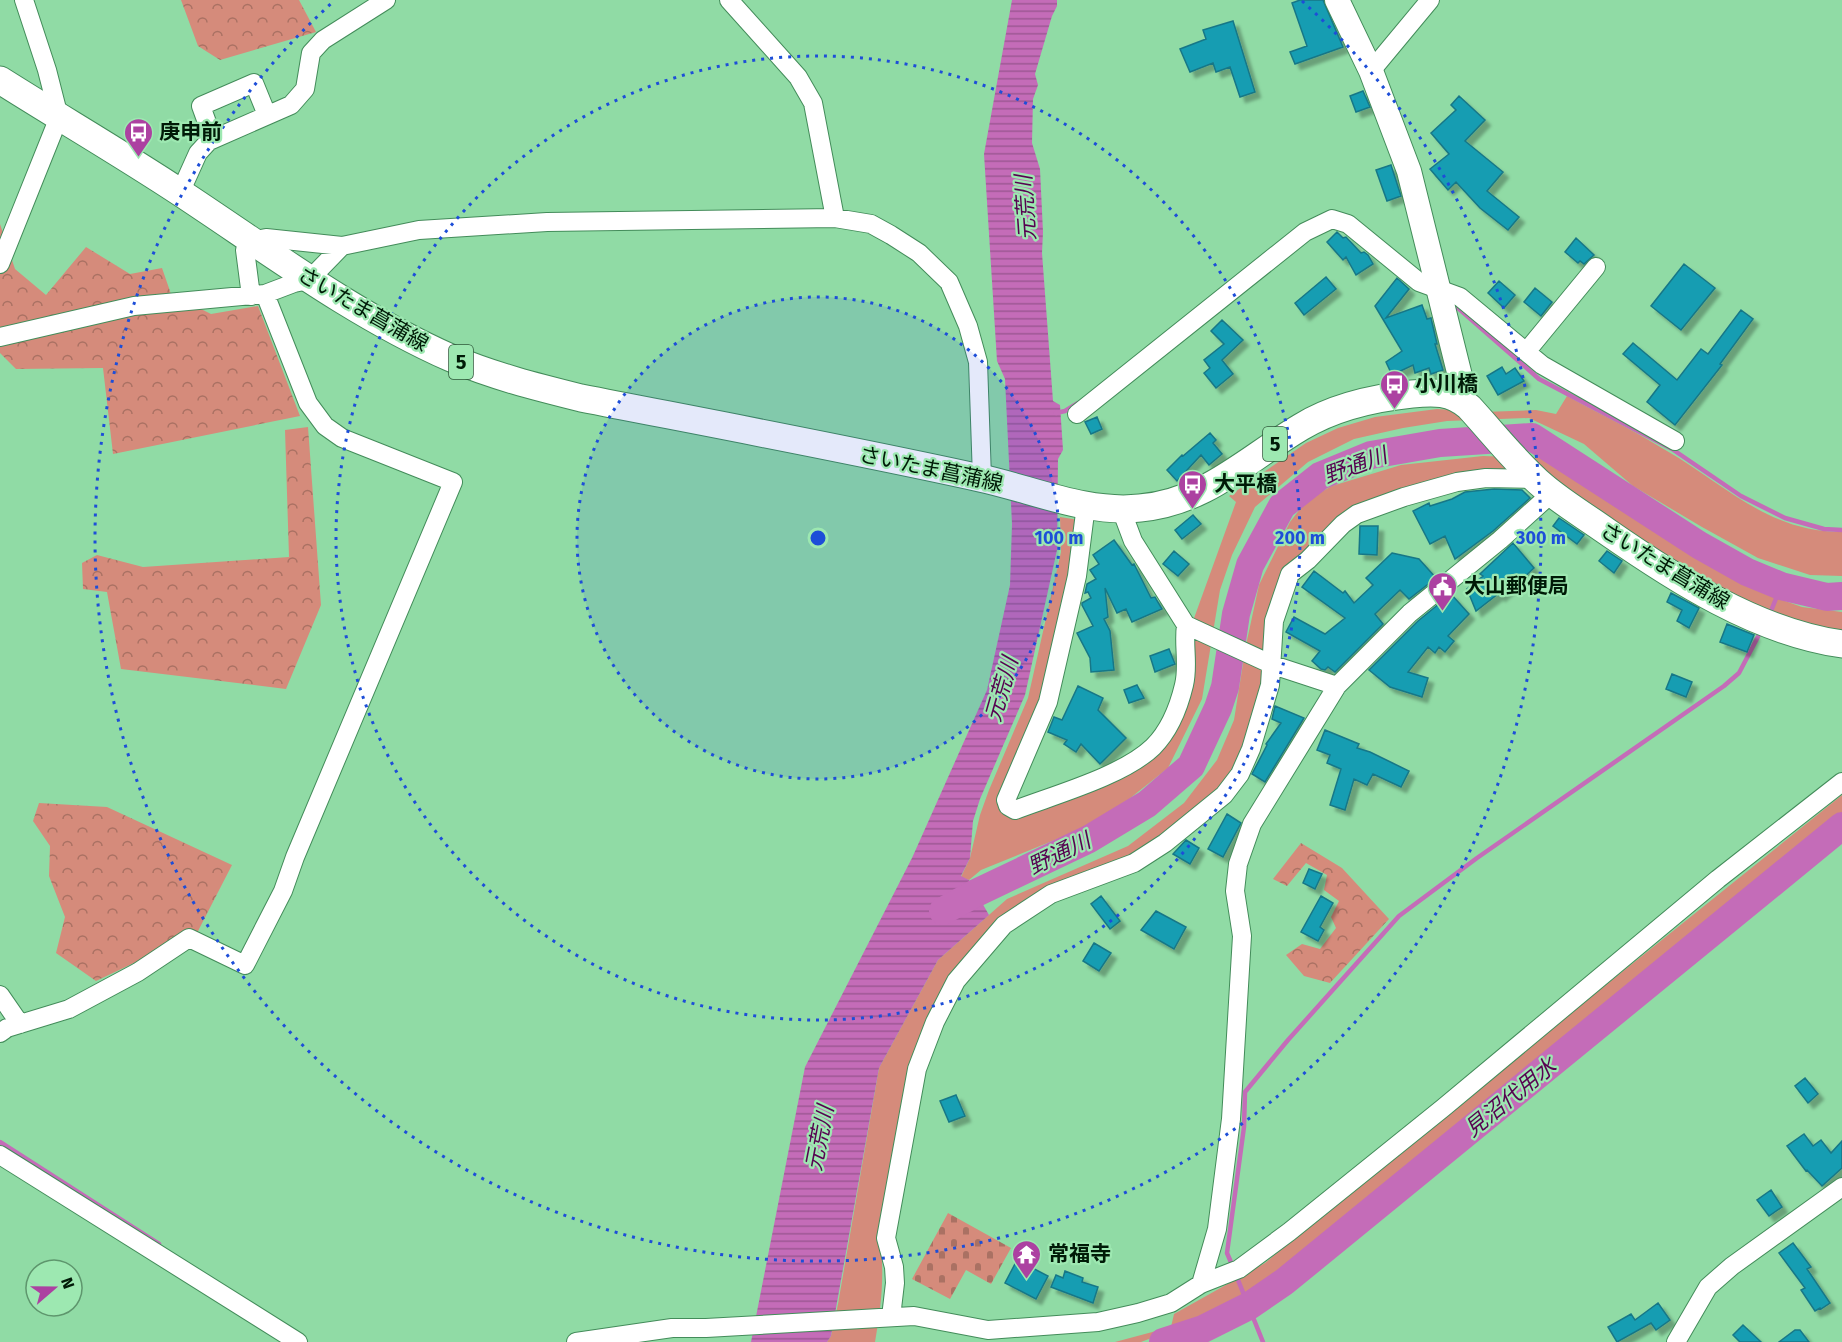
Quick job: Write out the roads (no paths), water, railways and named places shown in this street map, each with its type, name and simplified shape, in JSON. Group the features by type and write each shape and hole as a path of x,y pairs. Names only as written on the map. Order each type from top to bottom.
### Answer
{"main road":[{"name":"さいたま菖蒲線","path":"0,80 180,193 309,280 406,336 452,358 524,384 592,400 985,479 1082,504 1121,509 1155,506 1203,490 1238,471 1300,427 1353,404 1417,394 1448,394 1464,404 1539,482 1640,555 1689,584 1764,622 1803,637 1842,644"}],"street":[{"path":"0,264 58,117 47,70 24,0"},
{"path":"180,193 198,153 208,141 291,105 305,89 311,53 323,40 386,0"},
{"path":"729,0 798,77 813,103 835,218"},
{"path":"1337,0 1371,71 1409,171 1461,380 1464,404"},
{"path":"1371,71 1430,0"},
{"path":"213,139 201,106 254,83 267,116"},
{"path":"0,1033 7,1028 69,1009 138,972 189,938 245,965 283,891 295,856 453,482 342,438 325,426 308,403 258,295 245,250 251,241 266,238 342,246 419,230 547,222 835,218 871,224 919,253 949,282 968,326 978,362 985,479"},
{"path":"1077,414 1305,232 1332,219 1348,224 1419,282 1460,297 1542,365 1675,441"},
{"path":"0,337 134,306 258,295 309,280 342,246"},
{"path":"1526,352 1596,267"},
{"path":"885,1318 896,1283 886,1238 917,1070 936,1022 956,981 1004,925 1051,894 1134,863 1184,828 1224,795 1240,774 1251,749 1270,685 1274,621 1290,574 1308,560 1343,524 1357,514 1457,482 1486,478 1539,482 1500,540 1410,613 1337,686 1252,824 1238,864 1235,891 1242,936 1231,1119 1217,1229 1201,1284"},
{"path":"1082,504 1077,576 1054,680 1048,702 1006,800 1008,806 1015,810 1104,776 1140,758 1155,745 1177,707 1184,686 1188,664 1184,636 1188,627"},
{"path":"1121,509 1133,541 1188,627 1272,664 1337,686"},
{"path":"576,1342 672,1328 914,1316 988,1330 1043,1333 1138,1313 1171,1303 1201,1284 1239,1269 1289,1232 1443,1108 1718,879 1842,782"},
{"path":"0,995 20,1024"},
{"path":"0,1155 298,1342"},
{"path":"1676,1342 1708,1287 1751,1252 1842,1187"}],"water":[{"name":"元荒川","path":"1012,0 1057,0 1035,74 1038,85 1033,99 1032,143 1040,169 1042,253 1053,401 1060,405 1063,450 1058,459 1057,550 1025,695 980,799 973,821 970,858 961,876 969,880 989,915 938,960 879,1068 831,1336 827,1342 751,1342 805,1067 912,858 987,690 1010,585 1012,524 1005,379 997,361 984,154"}],"waterway":[{"path":"1450,301 1539,379 1672,449 1741,496 1785,518 1824,529 1842,530"},
{"path":"1056,413 1065,411 1078,403"},
{"name":"野通川","path":"943,911 1089,839 1147,804 1191,766 1218,708 1225,687 1236,614 1250,565 1282,506 1320,476 1371,455 1440,443 1532,437 1699,545 1747,572 1781,586 1827,597 1842,596"},
{"path":"1769,616 1781,586"},
{"path":"1233,1267 1227,1253 1244,1127 1245,1092 1288,1040 1399,916 1477,858 1724,686 1739,673 1761,631"},
{"name":"見沼代用水","path":"1163,1342 1203,1329 1249,1306 1284,1282 1842,826"},
{"path":"0,1142 159,1244"},
{"name":"見沼代用水","path":"1236,1275 1263,1342"}],"place":[{"name":"庚申前","path":"138,158"},
{"name":"小川橋","path":"1394,410"},
{"name":"大平橋","path":"1193,510"},
{"name":"大山郵便局","path":"1443,612"},
{"name":"常福寺","path":"1027,1280"}]}
